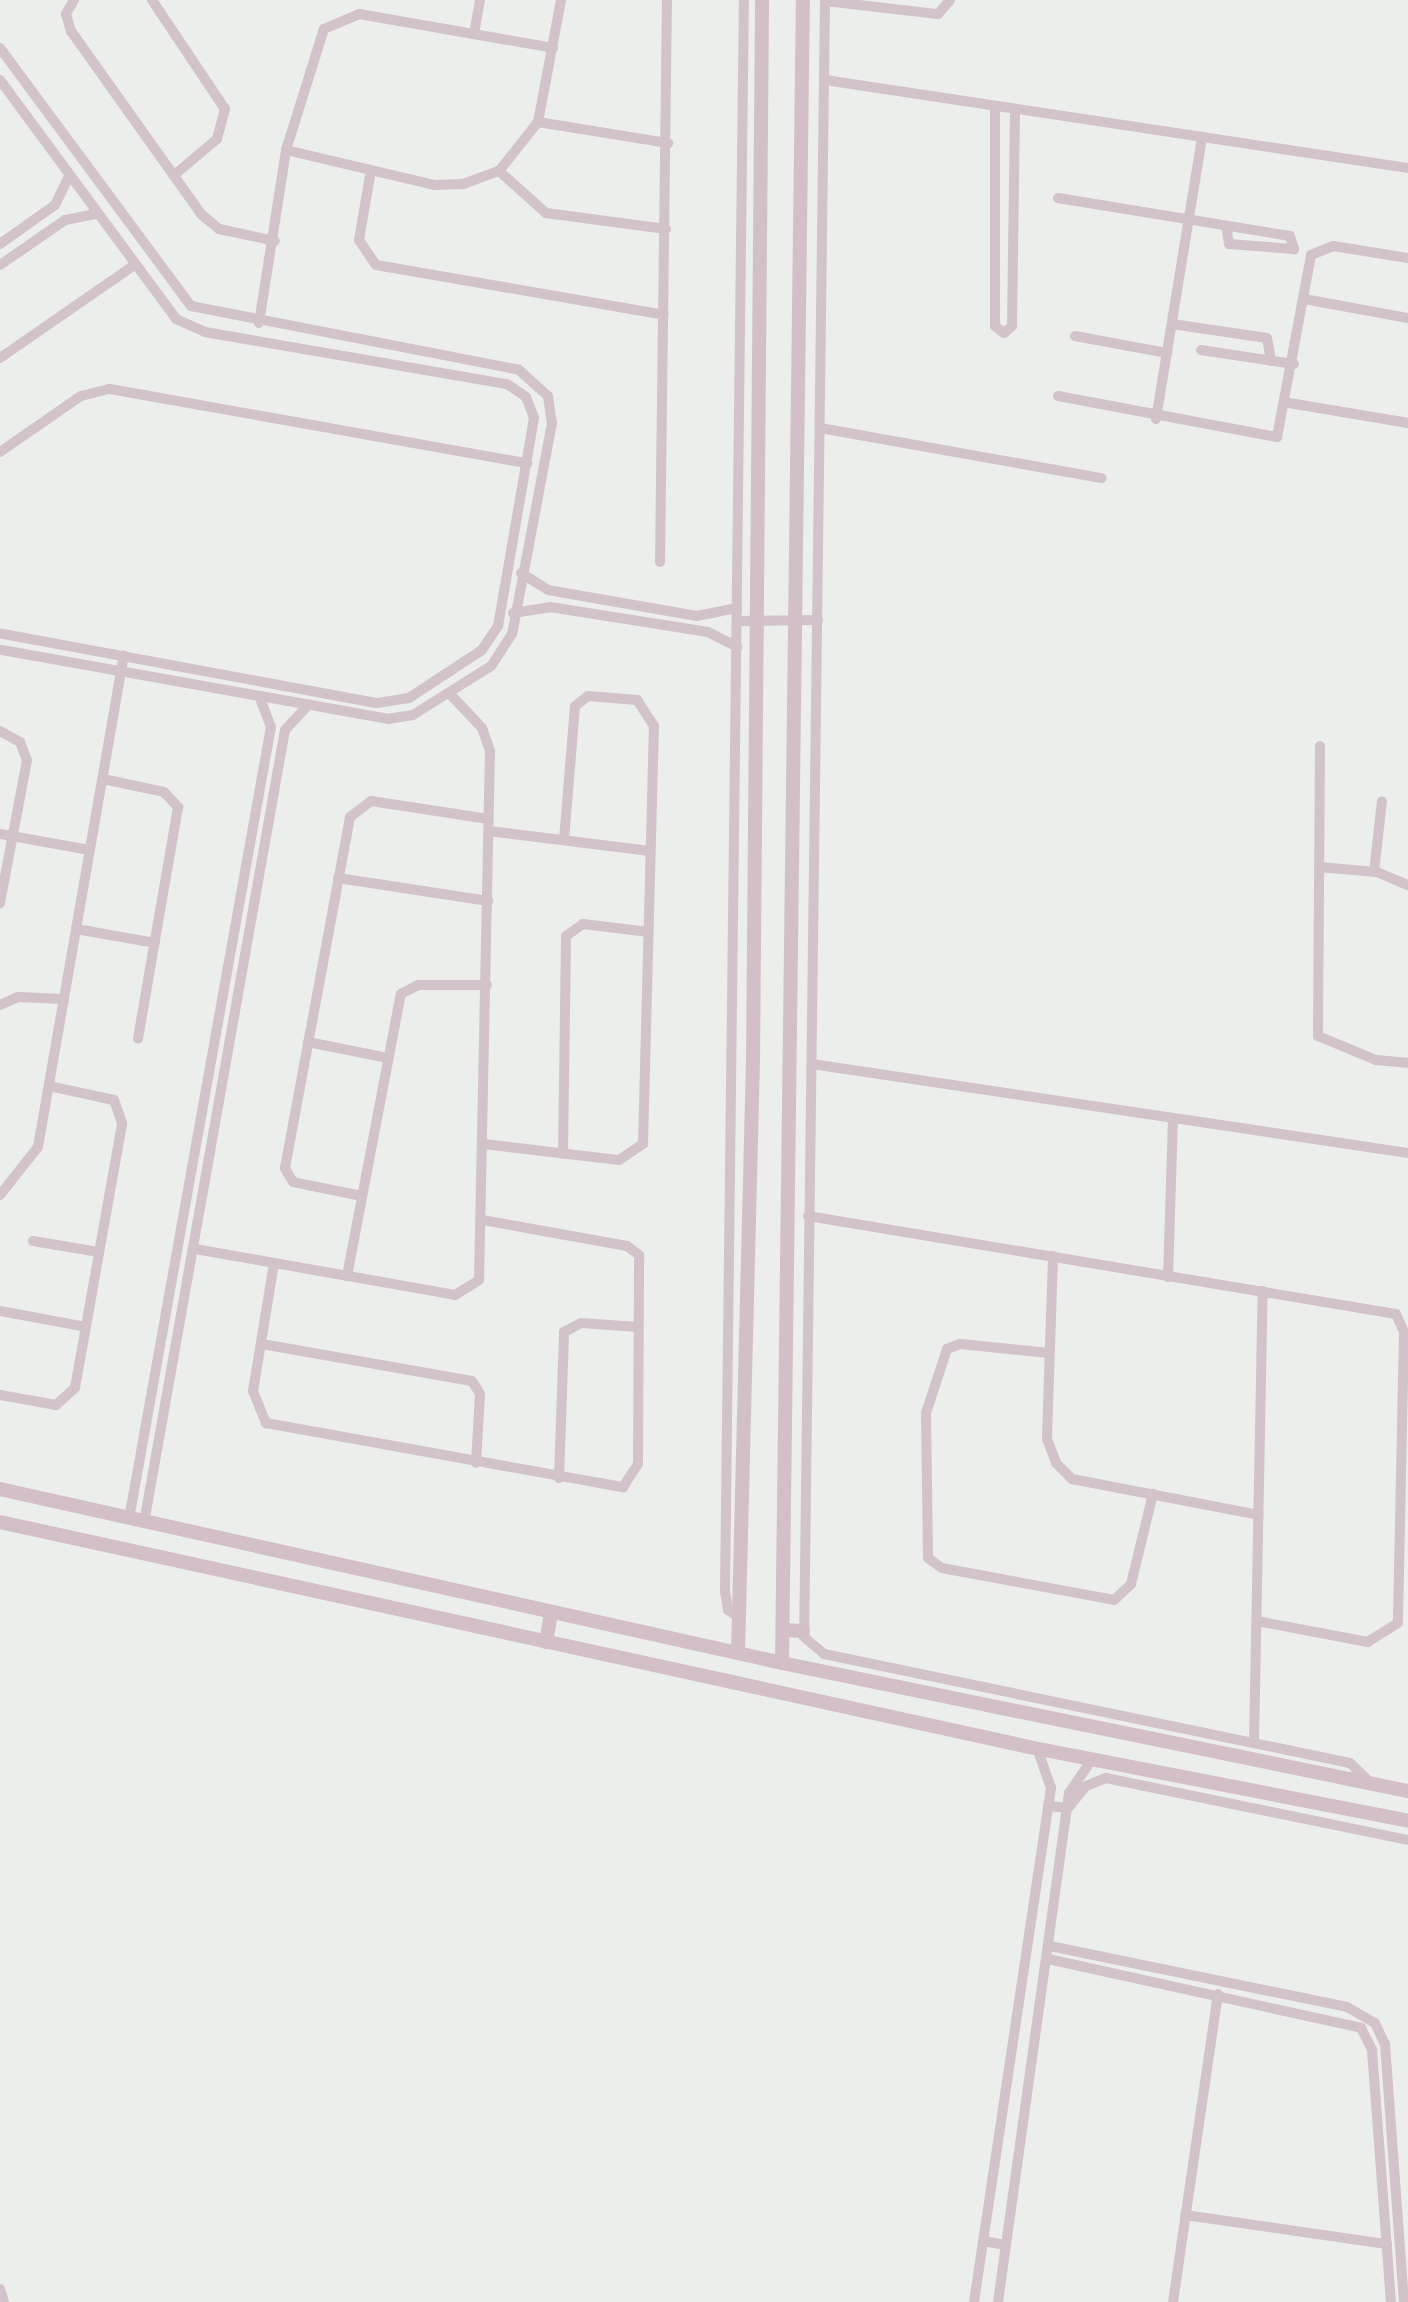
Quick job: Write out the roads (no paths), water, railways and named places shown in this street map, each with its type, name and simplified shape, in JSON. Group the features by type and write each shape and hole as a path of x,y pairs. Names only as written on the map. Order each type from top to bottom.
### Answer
{"street":[{"path":"74,0 66,14 71,31 173,176 210,223 275,241"},
{"path":"152,0 225,109 217,139 173,176"},
{"path":"474,34 480,0"},
{"path":"286,150 370,176 449,186 499,171 538,122 561,0"},
{"path":"660,562 668,143 667,0"},
{"path":"739,1617 728,1610 725,1592 744,0"},
{"path":"738,1653 762,0"},
{"path":"782,1663 803,0"},
{"path":"950,0 938,14 825,0 803,1631 809,1647 824,1654 1350,1763 1372,1784"},
{"path":"259,323 275,241 286,150 317,39 334,21 359,14 553,48"},
{"path":"0,48 180,298 203,311 259,323 519,370 548,396 552,423 518,613 498,658 450,694 399,718 0,650"},
{"path":"0,80 164,308 190,327 518,389 534,418 503,605 482,650 399,702 0,633"},
{"path":"825,80 1408,168"},
{"path":"995,106 995,326 1004,333 1012,326 1015,109"},
{"path":"29,119 43,109"},
{"path":"538,122 668,143"},
{"path":"1156,419 1202,137"},
{"path":"499,171 546,213 666,229"},
{"path":"0,244 55,205 69,176"},
{"path":"370,176 359,240 376,265 664,315"},
{"path":"1058,198 1290,236 1294,249 1229,244 1226,226"},
{"path":"995,201 1014,201"},
{"path":"0,265 65,220 97,214"},
{"path":"1058,396 1156,419 1272,439 1284,429 1304,299 1318,249 1408,258"},
{"path":"0,358 133,266"},
{"path":"1304,299 1408,318"},
{"path":"1172,324 1267,338 1271,361"},
{"path":"1211,330 1204,350 1294,364"},
{"path":"1075,336 1167,353"},
{"path":"404,366 407,349"},
{"path":"0,452 81,396 110,389 527,463"},
{"path":"1289,403 1408,423"},
{"path":"820,428 1102,478"},
{"path":"509,573 525,575 548,590 697,616 737,608"},
{"path":"503,605 518,613 550,607 708,632 737,647 754,647"},
{"path":"737,621 818,620"},
{"path":"0,1195 34,1158 124,655"},
{"path":"195,1249 461,1295 481,1272 489,743 450,694"},
{"path":"129,1519 271,727 259,696"},
{"path":"484,1144 624,1159 643,1144 654,726 637,700 588,696 575,706 564,840"},
{"path":"144,1523 285,730 309,704"},
{"path":"0,731 26,754 0,903"},
{"path":"1320,746 1318,1036 1376,1060 1408,1063"},
{"path":"103,779 164,792 178,807 138,1039"},
{"path":"1374,872 1382,801"},
{"path":"362,1196 299,1184 286,1174 350,817 364,803 564,840 650,851"},
{"path":"0,834 90,850"},
{"path":"1319,867 1374,872 1408,885"},
{"path":"338,878 488,901"},
{"path":"563,1154 566,936 583,924 649,932"},
{"path":"76,929 155,943"},
{"path":"347,1276 388,1058 406,988 487,985"},
{"path":"0,1005 18,997 64,999"},
{"path":"308,1042 388,1058"},
{"path":"812,1064 1408,1153"},
{"path":"0,1395 65,1402 75,1388 123,1115 106,1096 49,1086"},
{"path":"1168,1277 1173,1118"},
{"path":"808,1216 1168,1277 1386,1308 1402,1323 1402,1610 1391,1633 1368,1642 1257,1621"},
{"path":"274,1263 253,1403 274,1428 623,1487 637,1473 641,1262 634,1250 483,1220"},
{"path":"33,1241 99,1252"},
{"path":"1053,1256 1047,1439 1056,1463 1072,1479 1259,1515"},
{"path":"1254,1743 1263,1291"},
{"path":"0,1311 86,1327"},
{"path":"559,1478 564,1332 581,1323 638,1327"},
{"path":"262,1344 472,1381 481,1401 476,1463"},
{"path":"1049,1353 960,1344 947,1349 926,1413 928,1558 942,1568 1114,1600 1131,1584 1153,1494"},
{"path":"0,1489 782,1663 1408,1791"},
{"path":"0,1522 1037,1748 1408,1821"},
{"path":"502,1633 512,1620 509,1604"},
{"path":"546,1642 543,1626 551,1613"},
{"path":"783,1630 803,1631"},
{"path":"974,2302 1048,1806 1050,1774 1037,1748"},
{"path":"998,2302 1068,1808 1076,1774 1095,1757"},
{"path":"1068,1808 1090,1782 1112,1778 1408,1840"},
{"path":"1048,1806 1068,1808"},
{"path":"1050,1946 1347,2007 1375,2023 1385,2044 1404,2302"},
{"path":"1048,1959 1345,2020 1368,2037 1391,2302"},
{"path":"1173,2302 1218,1994"},
{"path":"1185,2215 1387,2244"},
{"path":"983,2241 1006,2245"},
{"path":"0,2289 4,2302"}]}
